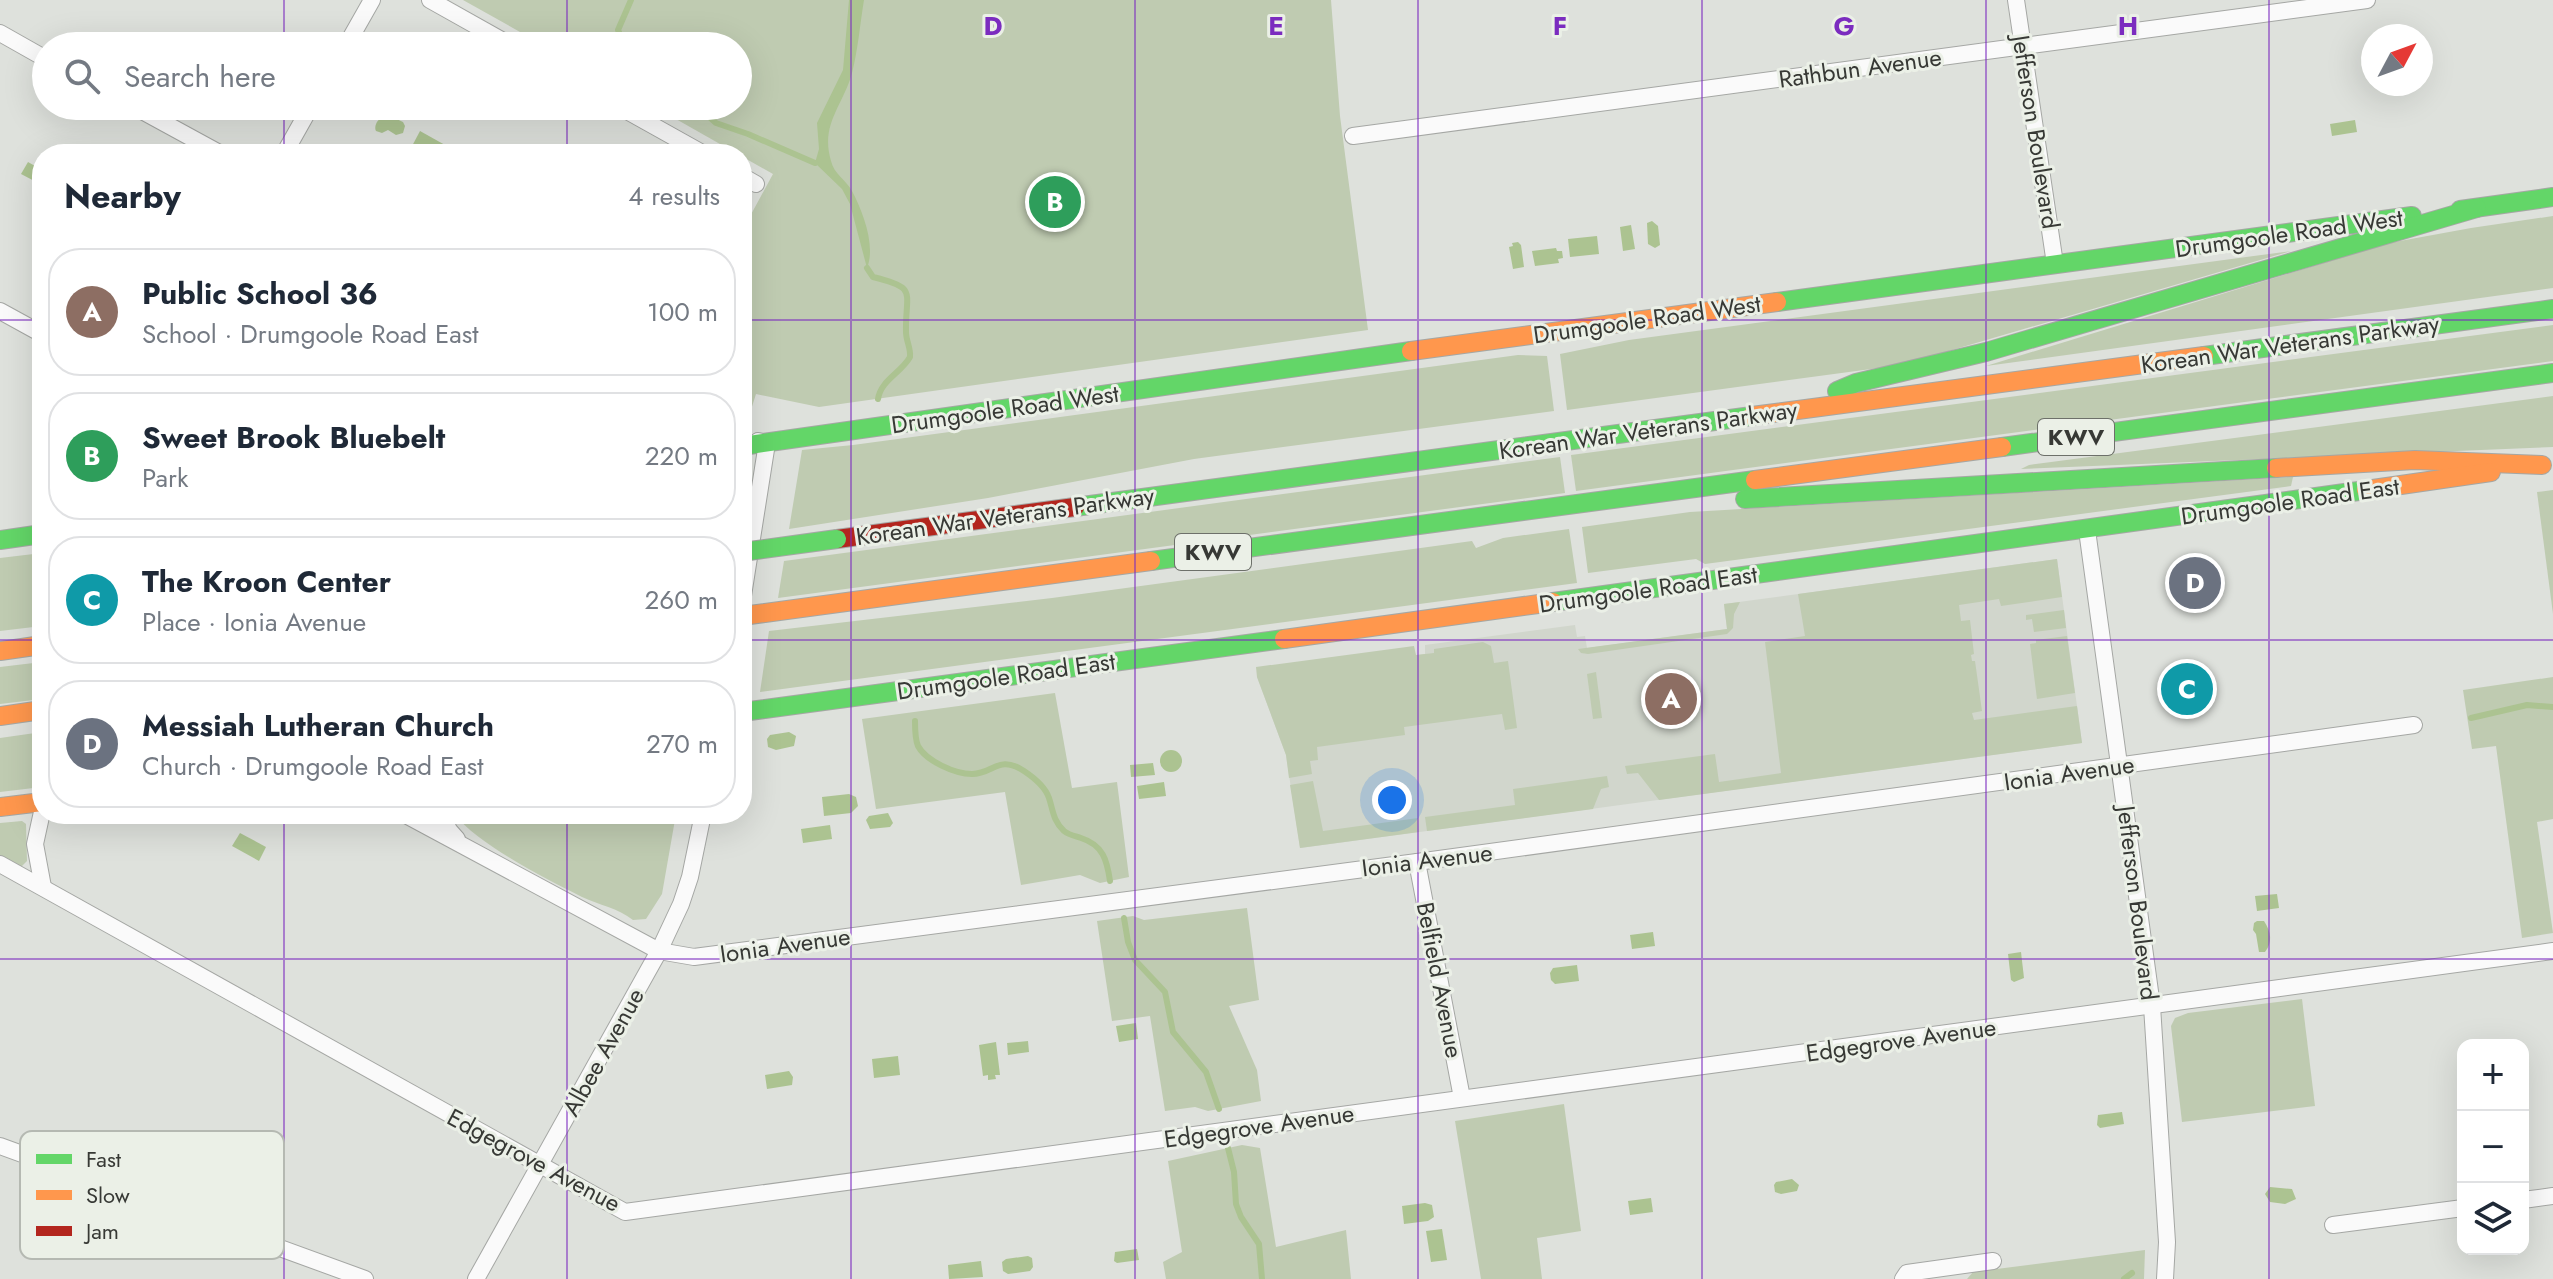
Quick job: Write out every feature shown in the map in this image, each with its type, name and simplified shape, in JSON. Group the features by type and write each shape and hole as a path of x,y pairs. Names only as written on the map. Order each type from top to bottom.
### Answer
{"main road":[{"name":"Drumgoole Road West","path":"752,445 1474,342 2553,197"},
{"path":"1787,412 1856,383 1986,352 2477,208"},
{"name":"Korean War Veterans Parkway","path":"752,551 2553,309"},
{"name":"KWV","path":"752,615 2553,373"},
{"path":"1599,501 1739,500 2415,460 2548,464"},
{"name":"Drumgoole Road East","path":"752,711 2087,530 2548,464"},
{"path":"0,540 32,535"},
{"path":"0,651 32,646"},
{"path":"0,716 32,711"},
{"path":"0,807 32,803"}],"street":[{"path":"354,32 372,0"},
{"path":"430,0 487,32"},
{"name":"Jefferson Boulevard","path":"2016,0 2055,264"},
{"name":"Rathbun Avenue","path":"1353,136 2367,0"},
{"path":"0,33 32,51"},
{"path":"159,120 203,144"},
{"path":"290,144 303,120"},
{"path":"643,120 686,144"},
{"path":"0,311 32,329"},
{"path":"752,441 767,443 752,538"},
{"name":"Jefferson Boulevard","path":"2087,530 2152,1006 2167,1242 2165,1279"},
{"name":"Ionia Avenue","path":"423,824 659,951 694,957 1417,862 2414,725"},
{"path":"39,824 35,844 43,887"},
{"name":"Ionia Avenue","path":"446,824 464,846"},
{"name":"Albee Avenue","path":"476,1279 659,951 690,877 701,824"},
{"name":"Belfield Avenue","path":"1417,862 1462,1098"},
{"name":"Edgegrove Avenue","path":"0,864 625,1212 2553,951"},
{"path":"0,1146 20,1153"},
{"path":"2529,1199 2553,1196"},
{"path":"2333,1225 2457,1209"},
{"path":"284,1249 365,1279"},
{"path":"1903,1279 1907,1273 1993,1261"}],"shaded area":[{"path":"463,0 1331,0 1340,116 1368,330 819,407 756,394 752,407 752,213 773,174 752,162 752,144 720,144 678,120 752,120 752,32 520,32"},
{"path":"849,0 864,0 852,73 830,126 828,148 833,166 852,191 864,219 870,250 867,268 850,204 842,189 815,163 819,149 817,123 843,70"},
{"path":"378,120 399,120 405,126 403,133 396,135 388,130 382,133 376,131"},
{"path":"2355,120 2357,132 2332,136 2330,124"},
{"path":"420,131 443,144 413,144"},
{"path":"28,162 32,164 32,180 21,174"},
{"path":"2553,216 2553,288 1986,366 2389,243"},
{"path":"1652,221 1658,226 1660,245 1655,248 1648,244 1647,223"},
{"path":"1631,225 1635,249 1623,251 1620,227"},
{"path":"1597,236 1599,254 1570,257 1568,239"},
{"path":"1518,242 1524,267 1513,269 1509,247"},
{"path":"1556,248 1562,251 1563,258 1558,259 1559,263 1535,266 1532,251"},
{"path":"2291,251 1901,365 1567,410 1560,354 1629,340"},
{"path":"2553,325 2553,361 1576,491 1571,455"},
{"path":"1518,355 1547,356 1554,411 1194,459 988,498 789,529 802,450"},
{"path":"2553,396 2553,447 2021,469 2029,465"},
{"path":"1560,457 1565,493 778,598 784,561"},
{"path":"2293,477 2291,486 1705,564 1696,559 1588,573 1582,527 1690,512"},
{"path":"2553,490 2553,614 2537,492"},
{"path":"1569,529 1577,583 760,692 769,631 1052,598 1472,541 1476,548 1503,538"},
{"path":"32,554 32,627 0,631 0,558"},
{"path":"2057,559 2082,743 1300,848 1286,755 1257,677 1425,654 1425,645 1575,625 1577,637 1585,636 1587,648 1727,629 1724,604"},
{"path":"2057,559 2062,597 2001,606 1999,599 1959,605 1961,621 1970,620 1974,654 1971,655 1972,661 1975,661 1982,711 1972,713 1974,720 2077,706 2082,743 1659,800 1638,773 1627,774 1625,766 1715,754 1719,782 1781,773 1765,642 1805,636 1798,594"},
{"path":"1740,602 1734,614 1733,628 1727,634 1588,654 1578,649 1727,629 1724,604"},
{"path":"2064,610 2066,628 2034,632 2032,619 2026,620 2026,615"},
{"path":"2067,636 2075,693 2037,699 2030,644 2036,643 2036,640"},
{"path":"1483,642 1491,646 1494,663 1508,661 1517,728 1505,730 1502,714 1404,727 1405,735 1317,747 1318,760 1310,761 1312,774 1289,778 1286,755 1256,667 1414,646 1416,655 1434,653 1434,649"},
{"path":"32,663 32,700 0,704 0,667"},
{"path":"1596,672 1602,718 1593,719 1587,674"},
{"path":"2553,677 2553,819 2537,822 2553,933 2522,938 2496,746 2472,749 2463,690"},
{"path":"1055,693 1072,788 1117,782 1129,877 1100,883 1080,875 1021,885 1005,792 876,809 862,719"},
{"path":"789,732 796,736 794,746 776,750 768,747 770,735"},
{"path":"32,733 32,788 0,792 0,738"},
{"path":"1171,750 1179,753 1182,761 1179,769 1171,772 1163,769 1160,761 1163,753"},
{"path":"1153,763 1155,775 1131,777 1130,765"},
{"path":"1607,776 1609,787 1601,789 1593,809 1427,831 1425,817 1515,805 1513,789"},
{"path":"1313,781 1323,831 1418,818 1419,832 1300,848 1290,785"},
{"path":"1164,782 1166,796 1139,799 1137,786"},
{"path":"849,794 856,797 858,806 851,813 824,816 822,797"},
{"path":"888,813 893,823 890,827 870,829 866,820 869,816"},
{"path":"22,821 26,824 27,861 20,868 0,859 0,823"},
{"path":"463,824 674,824 662,894 646,919 633,920 550,881 479,838"},
{"path":"830,825 832,839 803,843 801,829"},
{"path":"240,833 266,847 259,861 232,846"},
{"path":"2277,894 2279,908 2257,911 2255,896"},
{"path":"1247,908 1259,1000 1229,1006 1257,1070 1261,1101 1208,1111 1195,1107 1165,1111 1150,1016 1112,1021 1097,921 1133,916 1144,920"},
{"path":"2257,921 2264,921 2270,933 2265,952 2259,952 2253,930"},
{"path":"1653,932 1655,946 1632,949 1630,935"},
{"path":"2021,952 2024,978 2014,982 2011,980 2008,954"},
{"path":"1577,965 1579,981 1555,984 1551,980 1553,968"},
{"path":"2302,999 2315,1106 2182,1122 2171,1026 2175,1018 2188,1013"},
{"path":"1136,1023 1138,1039 1119,1042 1116,1026"},
{"path":"1028,1041 1029,1052 1008,1055 1007,1043"},
{"path":"996,1042 1000,1075 988,1080 988,1075 983,1076 979,1045"},
{"path":"898,1056 900,1075 874,1078 872,1059"},
{"path":"789,1071 793,1077 792,1085 767,1089 765,1075"},
{"path":"1564,1104 1581,1231 1537,1238 1542,1279 1481,1279 1455,1121"},
{"path":"2122,1112 2124,1124 2100,1128 2097,1125 2098,1115"},
{"path":"1242,1145 1260,1148 1276,1247 1346,1230 1351,1279 1166,1279 1163,1262 1182,1252 1168,1161"},
{"path":"1792,1179 1799,1185 1797,1191 1775,1192 1776,1182"},
{"path":"2270,1187 2292,1189 2296,1199 2285,1204 2270,1202 2265,1194"},
{"path":"1651,1198 1653,1212 1630,1215 1628,1201"},
{"path":"1432,1205 1434,1217 1428,1221 1404,1224 1402,1206"},
{"path":"1442,1229 1447,1260 1431,1262 1426,1231"},
{"path":"1137,1249 1139,1260 1114,1261 1115,1252"},
{"path":"2145,1250 2144,1279 1967,1279 1973,1272"},
{"path":"1032,1258 1030,1271 1008,1274 1003,1271 1002,1262 1006,1259"},
{"path":"981,1261 983,1277 949,1279 948,1265"}],"waterway":[{"path":"619,32 631,0"},
{"path":"713,120 815,163"},
{"path":"867,268 873,277 903,289 907,300 906,332 910,357 883,387 878,399"},
{"path":"2471,718 2527,705 2553,707"},
{"path":"915,721 918,746 927,757 942,766 972,774 1008,764 1035,779 1047,794 1060,827 1099,849 1110,881"},
{"path":"1124,918 1135,960 1165,992 1173,1032 1206,1072 1219,1109"},
{"path":"1228,1148 1234,1172 1236,1204 1259,1244 1262,1279"},
{"path":"2124,1279 2132,1273"}],"traffic: fast":[{"path":"2460,210 2553,197"},
{"path":"1837,391 1856,383 1986,352 2477,208"},
{"path":"1777,302 2412,216"},
{"path":"2204,356 2553,309"},
{"path":"752,445 1411,351"},
{"path":"2002,447 2553,373"},
{"path":"1075,507 1752,416"},
{"path":"1745,499 2276,468"},
{"path":"1151,561 1755,480"},
{"path":"1553,602 2366,490"},
{"path":"0,540 32,535"},
{"path":"752,551 837,539"},
{"path":"752,711 1284,639"}],"traffic: slow":[{"path":"1411,351 1777,302"},
{"path":"1752,416 2204,356"},
{"path":"1755,480 2002,447"},
{"path":"2276,468 2415,460 2542,465"},
{"path":"2366,490 2491,472"},
{"path":"752,615 1151,561"},
{"path":"1284,639 1553,602"},
{"path":"0,651 32,646"},
{"path":"0,716 32,711"},
{"path":"0,807 32,803"}],"traffic: jam":[{"path":"837,539 1075,507"}],"place":[{"name":"Sweet Brook Bluebelt","path":"1055,202"},
{"name":"Messiah Lutheran Church","path":"2195,583"},
{"name":"The Kroon Center","path":"2187,689"},
{"name":"Public School 36","path":"1671,699"}]}
